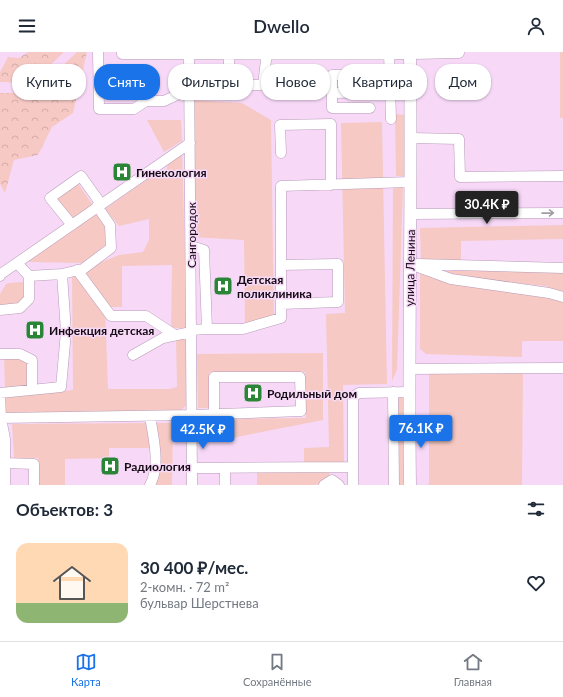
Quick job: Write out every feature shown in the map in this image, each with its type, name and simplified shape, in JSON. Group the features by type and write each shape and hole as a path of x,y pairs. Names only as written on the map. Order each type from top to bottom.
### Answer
{"main road":[{"name":"улица Ленина","path":"410,53 410,485"}],"street":[{"path":"98,52 99,109 134,109 146,101 164,101 168,99"},
{"path":"122,52 122,54 138,53 189,55 229,53 459,52"},
{"path":"229,53 229,85 263,85 267,53"},
{"path":"390,53 390,64"},
{"name":"Сангородок","path":"189,55 189,64"},
{"path":"338,75 332,75 332,108 370,108"},
{"path":"332,93 338,93"},
{"name":"Сангородок","path":"190,100 192,485"},
{"path":"390,100 391,119"},
{"path":"281,153 280,125 331,124 331,185"},
{"path":"411,138 459,139 460,177 563,176"},
{"path":"0,276 99,205 190,143"},
{"path":"29,276 62,274 83,269 111,248 110,225 81,176 50,198 72,225"},
{"path":"133,355 163,338 191,331 207,329 243,329 280,318 281,186 411,182"},
{"path":"411,214 563,213"},
{"path":"191,246 204,250 207,329"},
{"path":"0,310 20,308 29,299 29,276 17,263"},
{"path":"280,304 338,302 338,264 281,265"},
{"path":"410,264 563,268"},
{"path":"410,264 451,279 549,293 563,297"},
{"path":"77,270 111,316 146,316 175,335"},
{"path":"5,485 5,439 1,418 0,394 61,388 66,332 62,274"},
{"path":"191,290 205,290"},
{"path":"0,354 20,354 32,360 32,390"},
{"path":"409,369 563,368"},
{"path":"1,418 150,416 300,411 300,377 214,377 214,413"},
{"path":"393,392 394,485"},
{"path":"353,485 353,397 355,394 359,393 409,392"},
{"path":"150,416 156,460 153,480 150,485"},
{"path":"5,464 34,464 34,485"},
{"path":"192,468 353,467"},
{"path":"225,468 225,485"},
{"path":"324,485 332,480 339,485"}],"green space":[{"path":"28,52 64,52 51,64 12,64 12,83 0,82 0,72 8,57 19,58"},
{"path":"77,52 87,52 84,64 64,64"},
{"path":"560,52 563,52 563,118 560,118"},
{"path":"0,93 12,93 12,100 76,100 73,113 52,127 38,155 14,160 5,193 0,184"},
{"path":"190,100 242,103 271,120 274,318 245,326 244,240 191,237"},
{"path":"395,114 405,115 405,176 396,176"},
{"path":"147,120 181,120 182,141 164,152"},
{"path":"382,122 387,384 343,385 344,463 304,463 304,448 329,447 326,314 345,313 341,123"},
{"path":"182,152 187,328 171,328 172,265 122,266 122,307 105,307 108,389 169,389 177,387 176,338 186,337 187,405 181,410 170,411 6,413 5,397 73,390 72,277 87,273 94,265 119,255 143,252 149,240 149,219 119,226 105,209 155,174 164,178 170,157"},
{"path":"77,182 94,207 73,222 56,197"},
{"path":"393,186 403,186 397,370 392,381"},
{"path":"102,208 111,240 83,263 28,262"},
{"path":"563,225 563,239 461,241 461,262 421,263 420,228"},
{"path":"563,270 563,292 545,286 461,277 443,271"},
{"path":"420,274 450,282 563,300 563,341 522,341 522,357 426,354 420,349"},
{"path":"23,282 24,300 16,305 0,305 0,294 6,284"},
{"path":"323,353 323,420 201,444 200,419 306,418 305,372 209,372 209,408 198,408 197,354"},
{"path":"4,355 30,360 30,389 5,391"},
{"path":"429,369 523,369 522,485 428,485"},
{"path":"398,398 403,398 403,485 398,485"},
{"path":"148,423 152,448 109,448 109,458 65,459 65,485 38,485 38,458 14,458 12,424"},
{"path":"155,423 173,423 172,485 153,485"},
{"path":"329,470 330,478 316,485 257,485 257,471"}],"place":[{"name":"Гинекология","path":"122,172"},
{"name":"Детская поликлиника","path":"223,286"},
{"name":"Инфекция детская","path":"35,330"},
{"name":"Родильный дом","path":"253,393"},
{"name":"Радиология","path":"110,466"}]}
